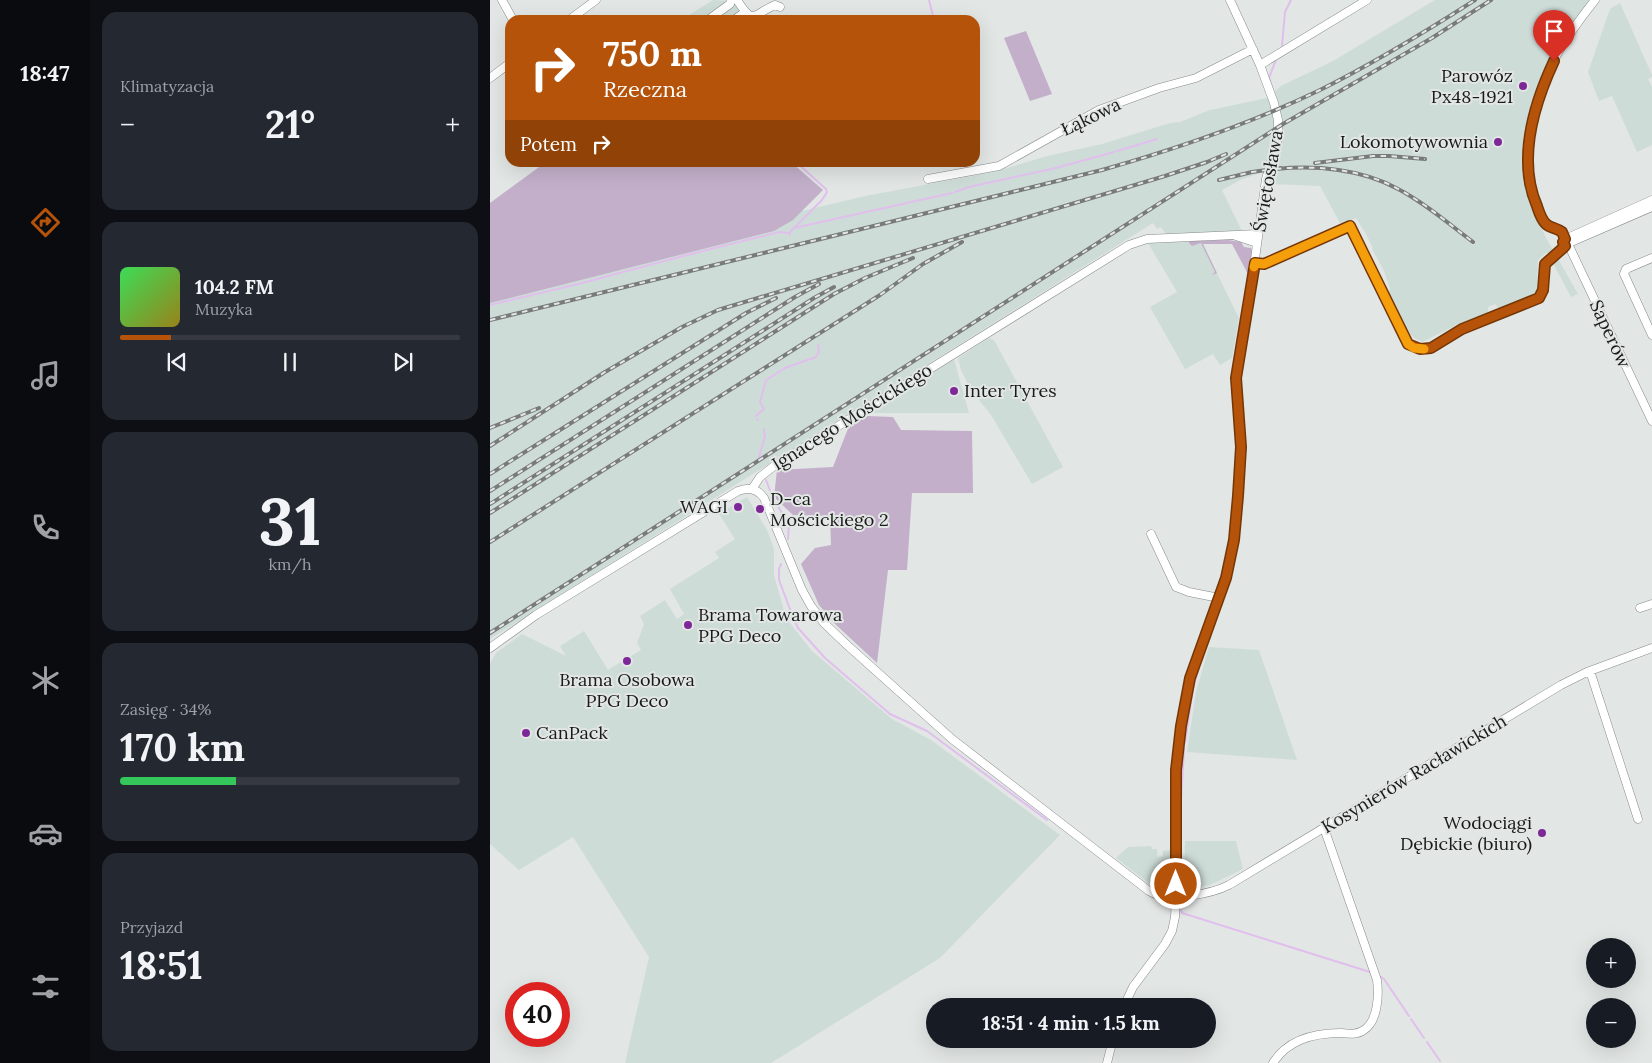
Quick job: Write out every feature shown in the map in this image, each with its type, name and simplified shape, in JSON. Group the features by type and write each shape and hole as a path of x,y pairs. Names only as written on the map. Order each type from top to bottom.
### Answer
{"street":[{"path":"502,0 510,15"},
{"path":"576,15 596,0"},
{"path":"715,15 730,4 731,0"},
{"path":"737,0 748,15"},
{"name":"Świętosława","path":"1128,998 1133,987 1169,938 1175,917 1176,784 1181,726 1194,665 1229,565 1237,518 1241,437 1236,378 1255,263 1266,178 1277,142 1278,128 1274,103 1260,65 1230,0"},
{"path":"1260,65 1367,0"},
{"name":"Saperów","path":"1595,0 1575,26 1554,61 1540,94 1530,132 1529,167 1534,200 1546,225 1559,229 1568,242 1652,421"},
{"path":"755,15 773,5 780,7"},
{"path":"741,15 745,12"},
{"name":"Łąkowa","path":"928,179 999,166 1099,110 1159,88 1196,78 1253,49"},
{"path":"490,78 505,67"},
{"path":"1255,263 1264,264 1350,226 1408,344 1414,348 1426,349 1462,329 1539,298 1543,290 1545,264 1572,236 1652,200"},
{"path":"1568,242 1652,207"},
{"name":"Ignacego Mościckiego","path":"490,648 536,615 734,493 743,489 752,489 760,477 782,462 1129,245 1147,239 1258,234"},
{"name":"Ignacego Mościckiego","path":"1234,235 1257,243"},
{"path":"1652,258 1626,269 1624,274 1652,335"},
{"name":"Kosynierów Racławickich","path":"752,489 764,498 799,584 811,606 824,622 847,645 975,757 1157,895 1203,894 1221,890 1561,685 1590,671 1652,648"},
{"path":"1151,534 1176,587 1189,592 1219,598"},
{"path":"1640,608 1652,604"},
{"path":"1590,671 1638,819"},
{"path":"1273,1063 1285,1048 1309,1036 1333,1033 1351,1034 1364,1030 1372,1021 1378,997 1378,980 1324,828"},
{"path":"1107,1063 1111,1048"}],"shaded area":[{"path":"713,0 734,1 745,15 689,15"},
{"path":"1435,0 1590,0 1569,30 1535,100 1527,135 1525,156 1527,179 1537,216 1545,236 1578,294 1571,297 1547,252 1538,260 1537,289 1535,293 1499,309 1495,304 1488,307 1488,313 1461,323 1422,342 1413,337 1405,328 1387,295 1390,289 1384,271 1356,218 1341,225 1320,186 1261,182 1263,172 1242,179 1222,190 1242,231 1166,234 1161,227 1157,229 1153,223 490,639 490,293 655,246 865,196 994,172 1047,156 1102,144 1170,123 1180,122 1210,110 1267,98 1281,86 1333,61"},
{"path":"1620,3 1652,75 1648,79 1652,87 1652,145 1637,152 1612,96 1599,101 1588,72 1610,9"},
{"path":"1026,31 1052,94 1030,101 1004,38"},
{"path":"539,167 797,167 823,190 793,220 774,231 490,303 490,203"},
{"path":"1228,240 1241,242 1244,247 1251,248 1250,278 1232,244 1203,244 1217,273 1212,275 1215,272 1201,243 1192,246 1189,243 1190,241"},
{"path":"1201,241 1239,318 1232,358 1220,365 1213,354 1185,369 1150,307 1177,292 1148,243"},
{"path":"989,338 994,340 1063,467 1032,484 991,415 971,390 961,370 958,358"},
{"path":"954,359 969,413 869,413"},
{"path":"866,416 893,417 901,430 972,431 973,493 912,493 907,570 888,570 877,663 834,623 819,605 801,564 815,548 831,545 830,516 793,515 774,497 777,470 833,467 849,426"},
{"path":"747,497 767,530 774,549 774,575 786,618 812,651 892,719 931,740 1060,835 940,958 771,1063 625,1063 649,957 573,837 519,870 490,844 490,664 496,653 522,634 566,656 560,646 584,631 608,670 641,650 637,643 644,624 640,616 665,600 677,619 684,614 670,589 719,558 715,552 735,539 719,514"},
{"path":"1209,647 1259,650 1297,760 1187,752 1196,692"},
{"path":"1185,841 1236,841 1243,869 1210,885 1184,887"},
{"path":"1151,846 1152,849 1157,849 1157,857 1163,856 1163,851 1171,850 1171,883 1165,889 1158,890 1116,858 1128,847"}],"waterway":[{"path":"929,0 933,15"},
{"path":"1282,46 1285,12 1291,0"},
{"path":"1273,90 1269,78 1277,57"},
{"path":"1117,151 1157,139"},
{"path":"955,192 1114,152"},
{"path":"790,235 789,233 822,200 827,192 802,167"},
{"path":"794,228 952,193"},
{"path":"490,305 779,232 789,233"},
{"path":"756,416 764,409 760,402 766,380 785,368 816,357 819,352 818,345"},
{"path":"759,457 765,436 764,429"},
{"path":"766,480 773,498 789,525 788,539"},
{"path":"781,564 779,580 798,628 825,658 890,714 927,731 1047,820"},
{"path":"1203,655 1231,574"},
{"path":"1185,742 1193,688 1199,667"},
{"path":"1181,800 1184,749"},
{"path":"1181,827 1181,881"},
{"path":"1181,910 1182,913 1370,972"},
{"path":"1381,977 1409,1016"},
{"path":"1411,1019 1424,1038"},
{"path":"1427,1042 1440,1061"}],"railway":[{"path":"490,320 1102,170 1157,153 1240,125 1320,90 1399,47 1475,0"},
{"path":"490,633 1283,124 1432,38 1491,0"},
{"path":"490,446 605,372 682,327 718,310 1165,176 1226,154"},
{"path":"1315,163 1373,156 1425,159"},
{"path":"1219,180 1252,172 1281,168"},
{"path":"1276,169 1323,168 1354,173 1384,182 1418,201 1473,242"},
{"path":"490,542 880,295 923,264 962,242"},
{"path":"490,513 834,294 865,278 913,258"},
{"path":"490,491 795,297 819,284"},
{"path":"490,504 834,287"},
{"path":"490,474 746,313 776,298"},
{"path":"490,428 539,408"}],"slow traffic":[{"path":"1254,267 1255,263 1264,264 1350,226 1408,344 1414,348 1424,349"}],"place":[{"name":"Parowóz Px48-1921","path":"1523,86"},
{"name":"Lokomotywownia","path":"1498,142"},
{"name":"Inter Tyres","path":"954,391"},
{"name":"WAGI","path":"738,507"},
{"name":"D-ca Mościckiego 2","path":"760,509"},
{"name":"Brama Towarowa PPG Deco","path":"688,625"},
{"name":"Brama Osobowa PPG Deco","path":"627,661"},
{"name":"CanPack","path":"526,733"},
{"name":"Wodociągi Dębickie (biuro)","path":"1542,833"}],"route":[{"path":"1176,884 1176,770 1181,726 1190,678 1226,578 1234,540 1241,447 1236,378 1255,263 1264,264 1350,226 1408,344 1420,349 1431,348 1462,329 1539,298 1543,290 1543,269 1545,264 1547,260 1565,246 1562,232 1559,229 1546,225 1543,220 1534,200 1529,167 1529,144 1533,119 1540,94 1554,61"}]}
